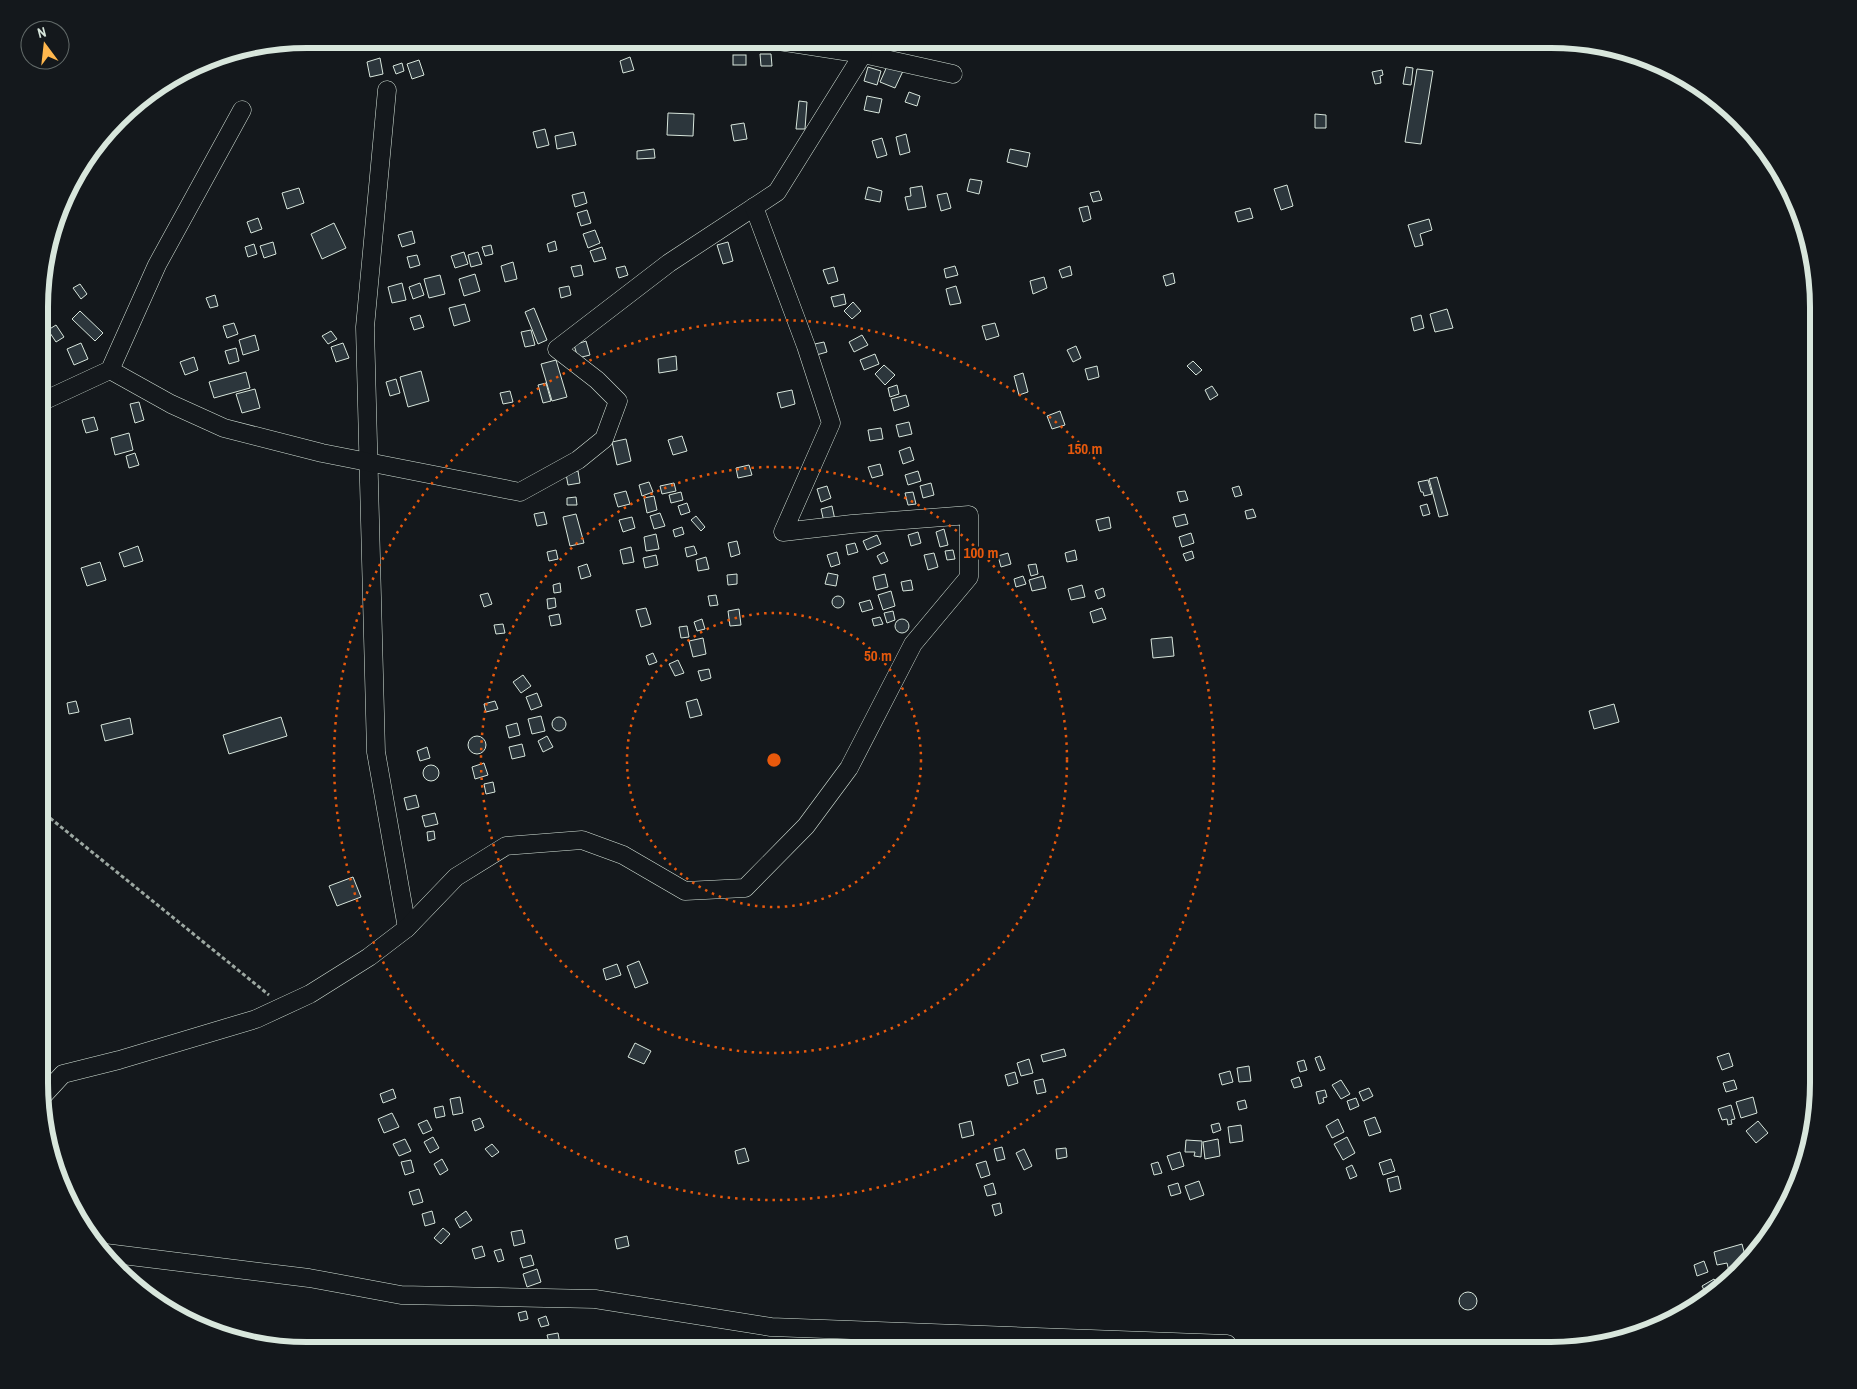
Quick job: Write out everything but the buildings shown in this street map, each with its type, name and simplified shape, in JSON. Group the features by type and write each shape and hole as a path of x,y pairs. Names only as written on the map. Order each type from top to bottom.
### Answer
{"street":[{"path":"824,48 863,54 953,74"},
{"path":"110,370 171,404 224,428 322,453 520,492 578,460 604,439 618,401 597,380 557,349 668,263 777,192 863,54"},
{"path":"387,90 365,327 376,752 408,928"},
{"path":"48,395 110,370 157,265 242,110"},
{"path":"48,1090 63,1074 119,1060 256,1018 310,994 368,958 408,928 456,876 506,846 582,840 623,855 685,891 745,888 806,826 849,768 913,644 969,577 969,515 852,524 783,532 832,423 806,346 754,207"},
{"path":"113,1254 309,1278 401,1295 595,1299 771,1327 1173,1342"}],"path":[{"path":"48,816 284,1006"}]}
